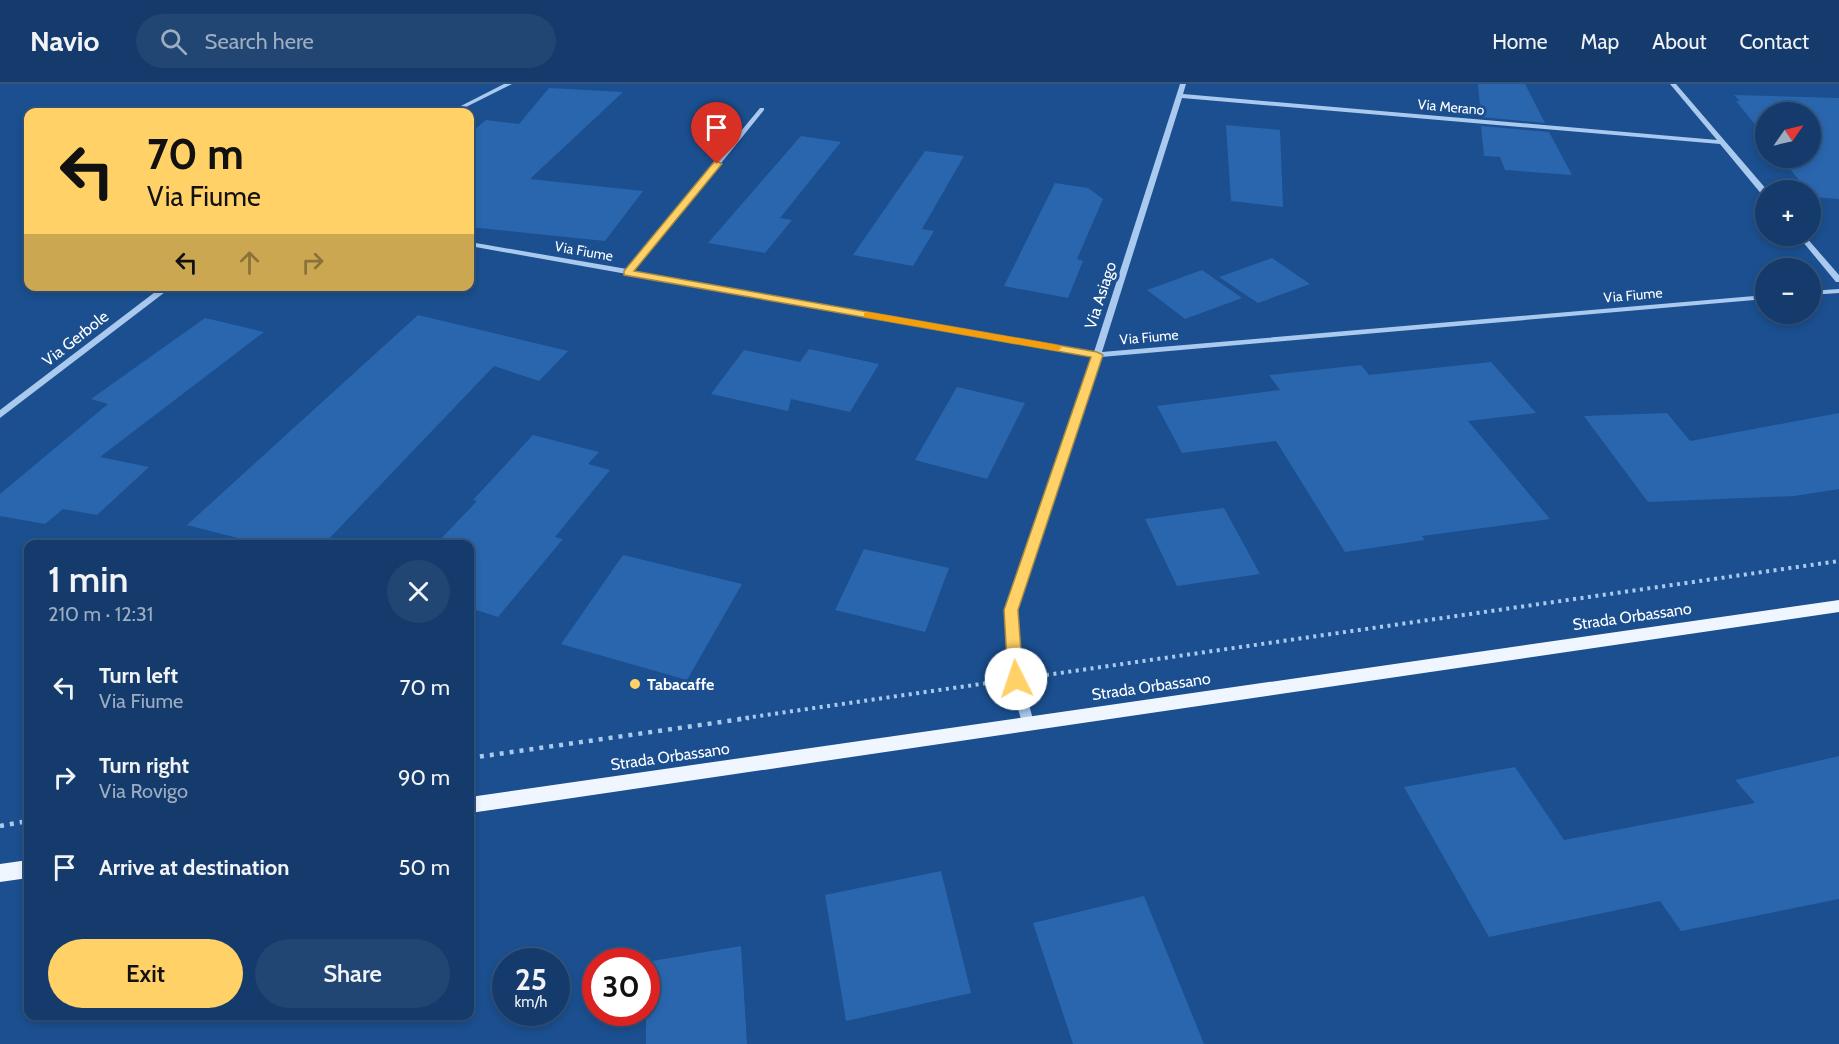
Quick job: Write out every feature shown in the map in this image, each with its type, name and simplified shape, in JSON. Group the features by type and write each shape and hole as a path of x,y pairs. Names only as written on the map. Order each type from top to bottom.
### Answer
{"main road":[{"name":"Strada Orbassano","path":"474,804 1839,606"},
{"path":"0,873 24,870"}],"street":[{"path":"460,108 508,84"},
{"name":"Via Asiago","path":"1028,723 1016,679 1011,610 1097,355 1183,84"},
{"path":"1673,84 1755,182"},
{"name":"Via Merano","path":"1179,96 1720,142"},
{"path":"627,273 762,109"},
{"name":"Via Fiume","path":"474,245 1097,355 1755,298"},
{"path":"1810,246 1839,280"},
{"name":"Via Gerbole","path":"0,415 162,291"},
{"path":"1821,292 1839,291"}],"path":[{"path":"474,757 1839,561"},
{"path":"0,826 24,822"}],"building":[{"path":"1478,84 1525,84 1545,123 1481,117"},
{"path":"549,88 623,92 530,179 643,191 605,241 474,227 474,130 486,120 519,124"},
{"path":"1734,95 1839,98 1839,199 1821,198 1821,180 1799,180 1789,168 1821,168 1821,102 1755,102 1755,124 1736,101 1740,101"},
{"path":"1226,125 1280,130 1283,207 1231,201"},
{"path":"1481,126 1549,132 1572,175 1505,170 1500,157 1484,156"},
{"path":"801,136 841,142 780,218 792,220 765,253 708,243"},
{"path":"925,151 964,156 922,229 934,231 913,266 853,255"},
{"path":"1055,183 1088,188 1103,199 1077,259 1083,261 1068,298 1004,286"},
{"path":"1272,258 1310,284 1258,303 1219,277"},
{"path":"1202,270 1242,298 1185,319 1147,290"},
{"path":"418,315 568,351 539,381 494,366 328,540 245,540 187,525"},
{"path":"205,318 264,332 100,457 149,467 97,515 63,509 45,524 0,516 0,494 108,404 91,399"},
{"path":"809,349 879,364 850,412 791,399 788,411 711,394 744,350 800,362"},
{"path":"1491,362 1536,413 1468,421 1550,519 1422,536 1425,540 1345,552 1276,441 1182,453 1157,406 1280,390 1269,375 1361,365 1369,375"},
{"path":"957,387 1025,403 987,479 915,460"},
{"path":"1667,413 1690,441 1839,413 1839,489 1794,496 1648,502 1584,416"},
{"path":"533,435 599,452 588,464 610,470 555,537 563,539 498,617 474,609 474,540 440,540 477,501 473,500"},
{"path":"1224,508 1260,574 1177,586 1145,519"},
{"path":"864,549 949,568 925,632 835,610"},
{"path":"623,555 742,584 687,680 561,644"},
{"path":"1839,756 1839,899 1681,931 1660,901 1489,937 1404,787 1515,767 1564,840 1755,803 1735,780"},
{"path":"941,871 971,993 846,1021 825,895"},
{"path":"1144,896 1204,1044 1073,1044 1033,923"},
{"path":"741,946 747,1044 646,1044 646,1026 660,1026 660,960"}],"slow traffic":[{"path":"868,315 1057,348"}],"place":[{"name":"Tabacaffe","path":"635,684"}],"route":[{"path":"717,164 627,273 1097,355 1011,610 1016,679"}]}
